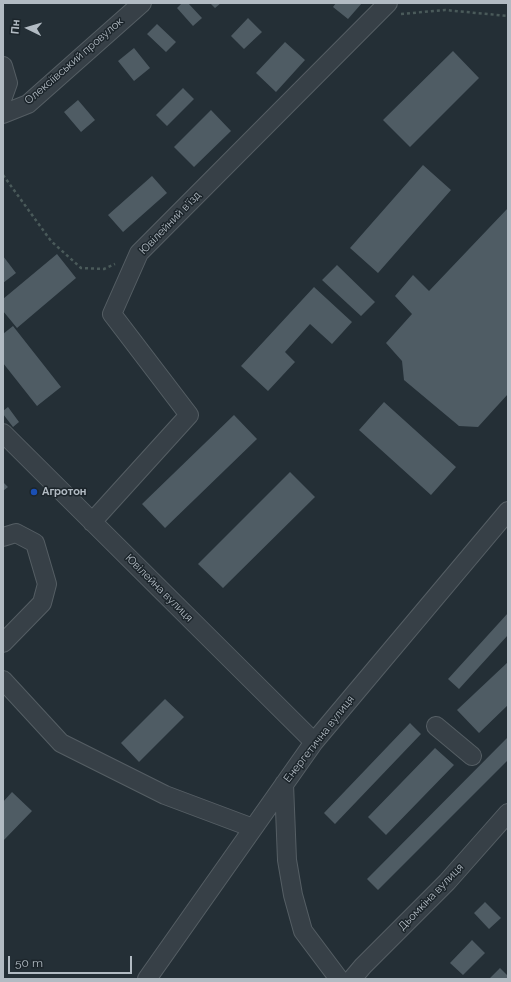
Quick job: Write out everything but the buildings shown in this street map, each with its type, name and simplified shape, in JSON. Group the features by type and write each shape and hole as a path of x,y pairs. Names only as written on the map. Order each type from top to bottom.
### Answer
{"street":[{"name":"Олексіївський провулок","path":"3,114 28,104 142,3"},
{"name":"Ювілейний в'їзд","path":"92,522 190,415 112,314 139,253 388,3"},
{"path":"3,66 8,83 3,97"},
{"name":"Ювілейна вулиця","path":"3,433 314,742"},
{"name":"Енергетична вулиця","path":"147,979 314,742 508,511"},
{"path":"3,537 16,533 35,543 47,584 42,604 3,643"},
{"path":"3,680 61,743 165,795 254,828"},
{"path":"436,726 472,756"},
{"path":"284,784 287,860 293,895 303,931 339,979"},
{"name":"Дьомкіна вулиця","path":"352,979 363,966 447,882 508,813"}],"path":[{"path":"375,16 445,10 508,16"},
{"path":"3,175 51,241 81,268 104,269 139,253"}],"place":[{"name":"Агротон","path":"34,492"}]}
